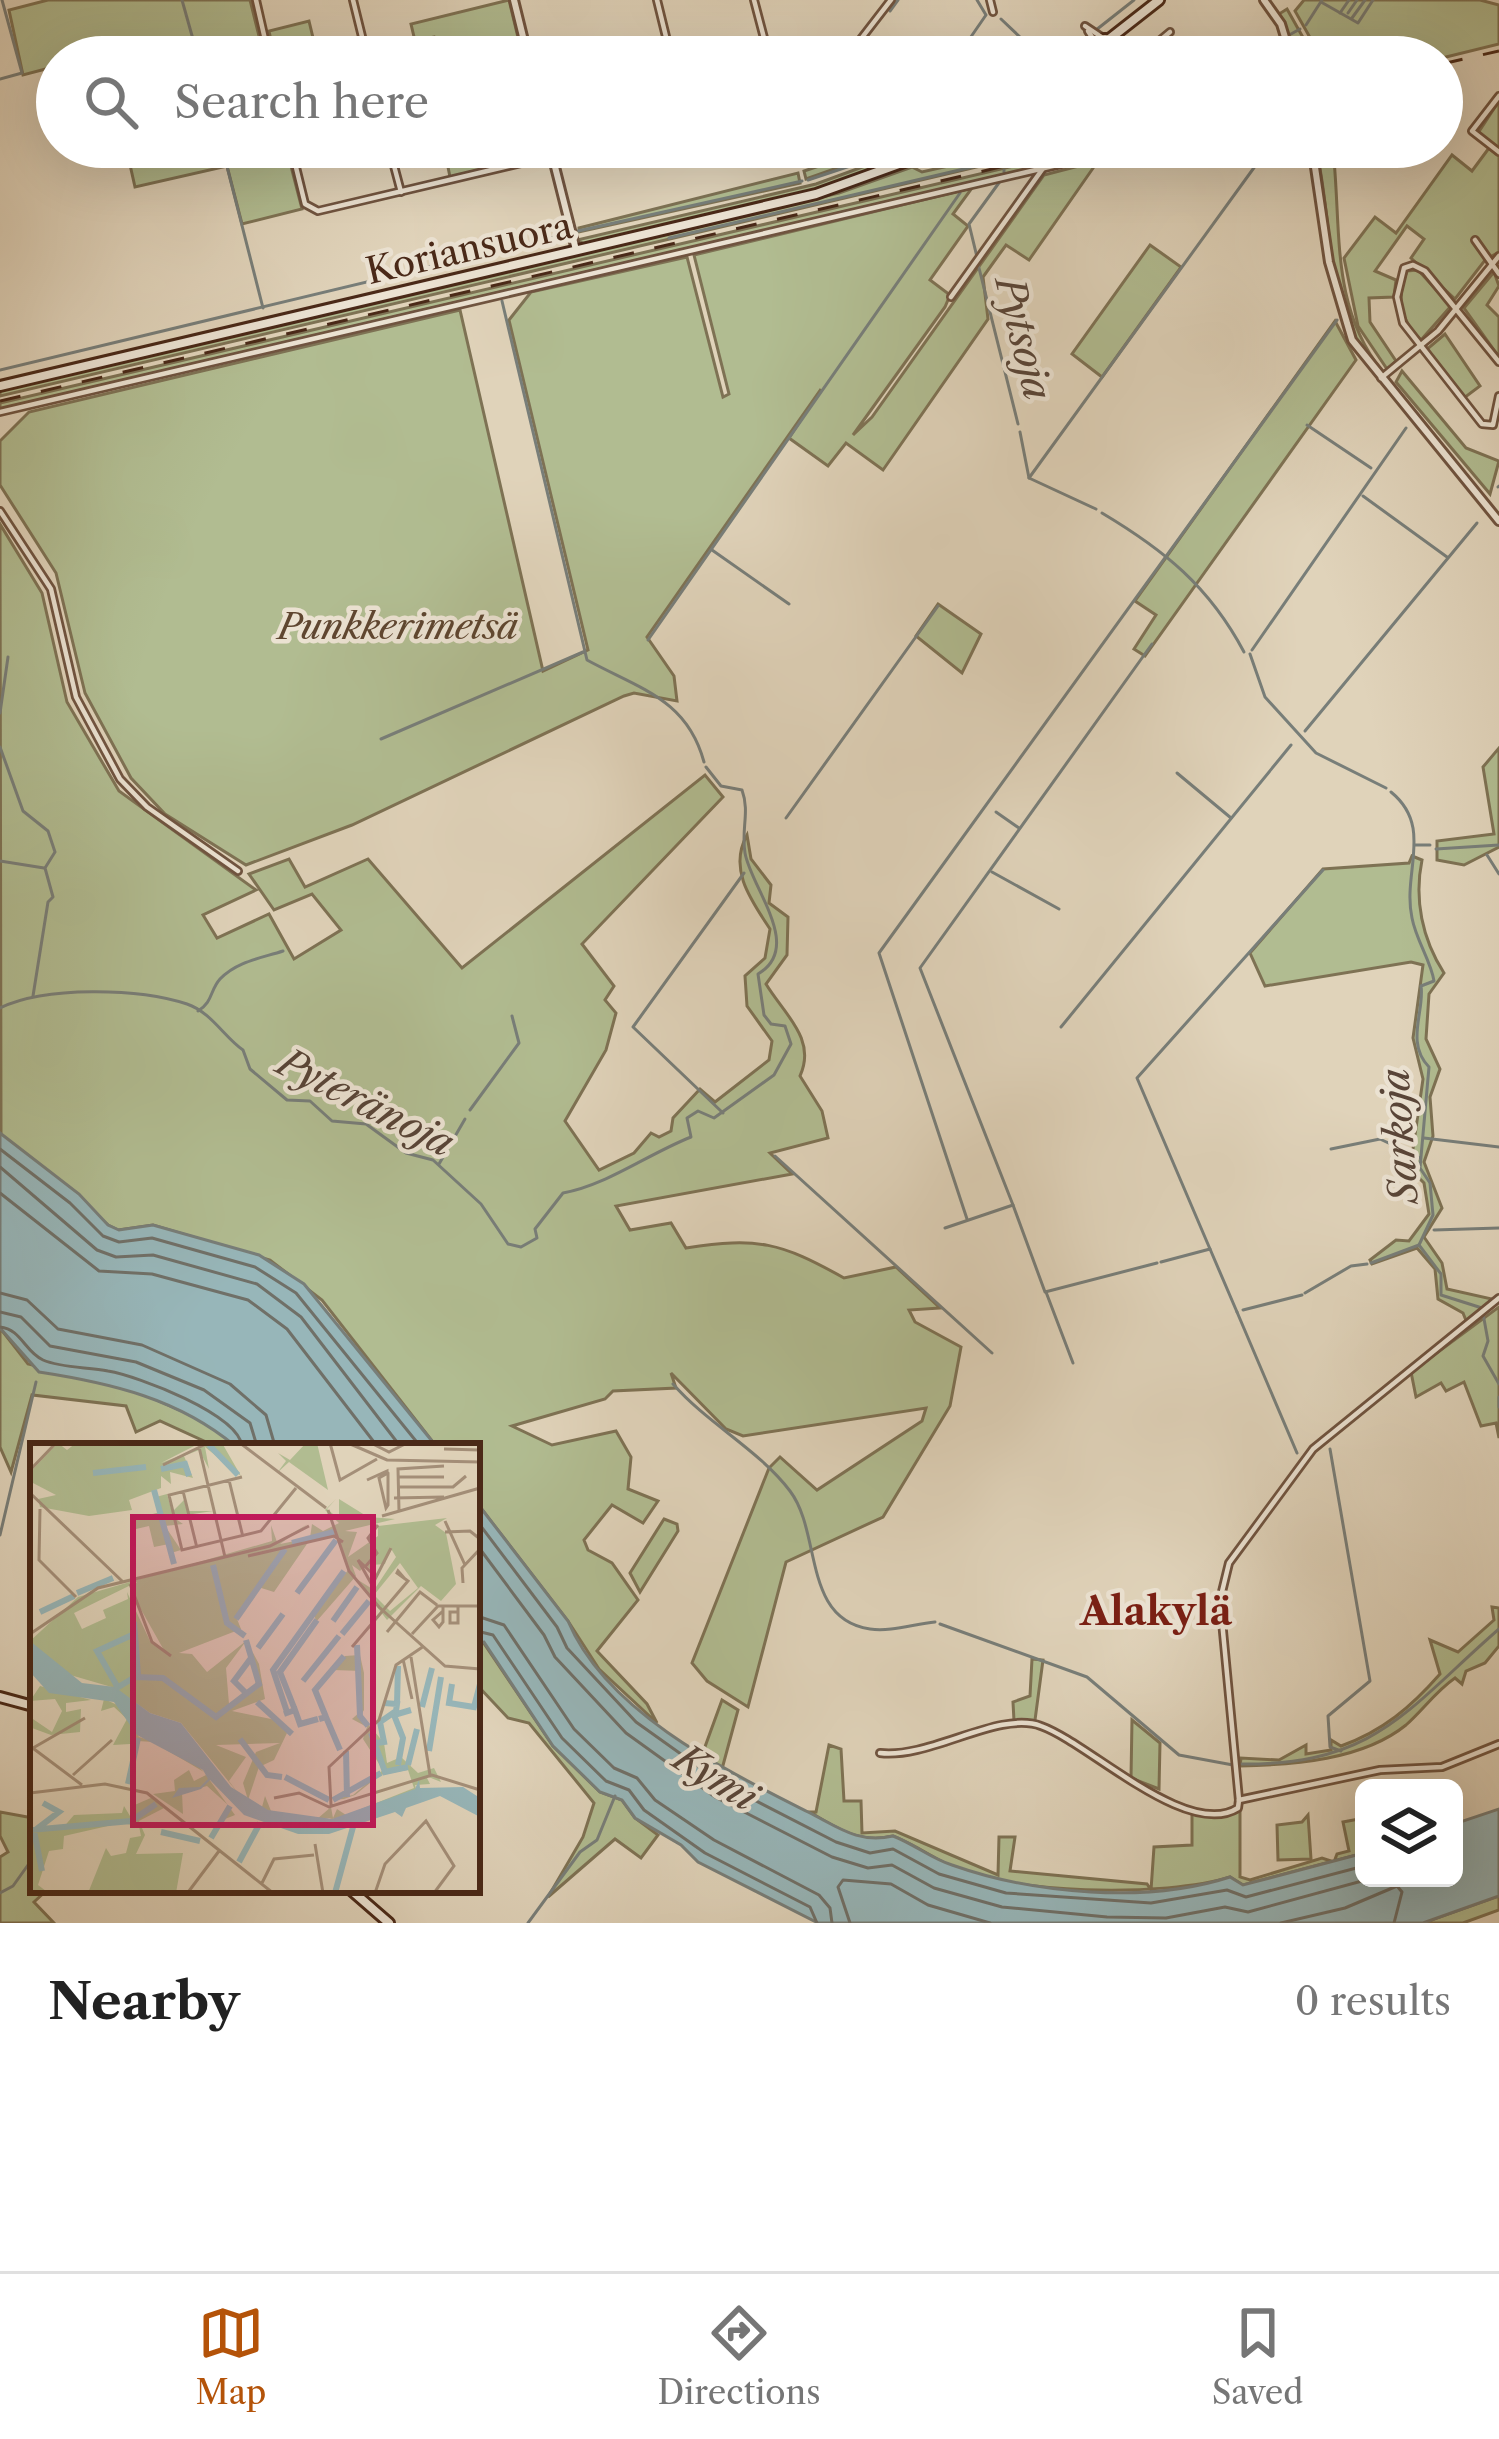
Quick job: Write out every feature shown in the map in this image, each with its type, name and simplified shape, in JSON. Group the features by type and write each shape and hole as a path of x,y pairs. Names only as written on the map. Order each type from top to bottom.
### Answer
{"main road":[{"path":"1119,36 1159,0"},
{"name":"Koriansuora","path":"0,386 860,182 894,168"},
{"path":"0,1697 30,1705"},
{"path":"354,1893 389,1923"}],"street":[{"path":"256,0 264,36"},
{"path":"353,0 362,36"},
{"path":"514,0 523,36"},
{"path":"657,0 666,36"},
{"path":"754,0 763,36"},
{"path":"863,36 891,0"},
{"path":"990,0 993,11"},
{"path":"1264,0 1285,36"},
{"path":"1165,36 1170,32"},
{"path":"1499,96 1472,131 1499,152"},
{"path":"297,168 310,209 498,168"},
{"path":"394,168 400,192"},
{"path":"556,168 576,250"},
{"path":"0,412 1040,168"},
{"path":"951,297 1043,168"},
{"path":"1316,168 1341,312 1355,346 1499,521"},
{"path":"1475,240 1499,274"},
{"path":"1381,378 1420,347 1499,256"},
{"path":"1499,362 1420,268 1404,268 1398,307 1420,347 1479,422 1493,425 1499,396"},
{"path":"0,511 51,589 76,697 121,778 147,807 238,871"},
{"path":"880,1753 920,1753 966,1733 1039,1724 1176,1806 1226,1814 1238,1808 1220,1600 1228,1563 1313,1449 1499,1298"},
{"path":"1239,1800 1380,1770 1442,1767 1499,1744"}],"green space":[{"path":"48,0 250,0 259,36 36,36 36,72 23,75 9,10"},
{"path":"509,0 518,36 414,36 411,24"},
{"path":"1304,0 1480,0 1499,5 1499,44 1463,53 1463,36 1309,36 1295,11"},
{"path":"1287,9 1302,36 1287,36 1279,14"},
{"path":"309,21 313,36 270,36 269,31"},
{"path":"1499,101 1499,148 1478,133"},
{"path":"1489,148 1499,156 1499,252 1490,257 1475,243 1486,259 1455,299 1411,258 1424,239 1407,226 1375,271 1396,280 1394,297 1369,298 1370,322 1396,361 1387,369 1358,326 1344,258 1375,217 1396,233 1443,168 1463,168 1463,164 1472,171"},
{"path":"131,168 218,168 135,187"},
{"path":"228,168 291,168 302,209 242,224"},
{"path":"448,168 487,168 450,177"},
{"path":"813,168 837,168 806,179 804,171"},
{"path":"860,168 882,168 836,185 586,245 577,240 816,184"},
{"path":"909,168 922,172 972,168 0,396 0,390 102,365 839,193"},
{"path":"1005,168 1032,168 0,409 0,403"},
{"name":"Punkkerimetsä","path":"1093,168 1029,260 1006,245 983,277 988,319 883,470 846,443 828,466 789,438 821,389 647,637 674,676 677,701 634,693 624,696 352,825 246,865 165,814 131,778 85,693 56,573 0,485 0,441 29,412 460,310 543,671 588,650 509,320 531,292 687,257 723,397 729,394 694,255 972,188 953,214 968,226 930,280 950,295 945,307 853,435 872,417 1044,175"},
{"path":"1320,168 1334,168 1347,297 1354,322 1382,371 1351,333 1335,276"},
{"path":"798,173 800,183 579,232 579,228"},
{"path":"1150,245 1181,267 1102,377 1072,354"},
{"path":"1418,270 1451,306 1421,340 1404,317 1401,300 1407,271"},
{"path":"1494,272 1499,286 1487,305 1499,317 1499,357 1464,308"},
{"path":"1335,321 1356,360 1145,656 1134,649 1156,615 1135,601"},
{"path":"1445,334 1480,386 1464,398 1426,350"},
{"path":"1402,371 1466,448 1499,461 1490,494 1396,382"},
{"path":"0,524 42,593 67,702 119,791 256,890 203,915 217,938 269,914 294,959 341,930 312,894 274,910 249,874 289,859 305,887 368,859 462,968 705,775 723,797 582,944 614,986 605,1000 616,1013 606,1050 565,1121 599,1170 634,1153 651,1133 659,1137 671,1131 673,1118 700,1089 715,1102 769,1060 772,1041 747,1006 745,976 765,958 770,929 741,872 747,835 751,859 771,885 769,903 788,917 787,955 766,984 801,1039 804,1063 800,1076 822,1111 828,1138 770,1153 792,1174 616,1206 630,1230 671,1223 686,1248 768,1245 844,1278 896,1267 940,1308 909,1310 915,1322 961,1347 950,1406 883,1517 786,1562 748,1707 707,1681 692,1663 769,1468 780,1457 817,1490 922,1421 926,1408 743,1436 726,1429 671,1373 676,1388 613,1391 605,1399 512,1426 552,1445 616,1431 631,1457 628,1489 658,1501 643,1523 612,1505 584,1540 588,1550 612,1563 638,1600 597,1651 647,1704 657,1723 599,1669 480,1507 480,1443 434,1443 322,1300 270,1260 153,1225 118,1230 108,1225 1,1135"},
{"path":"938,604 981,634 962,673 916,636"},
{"path":"1499,748 1499,847 1464,865 1437,860 1437,841 1494,834 1483,767"},
{"path":"1412,856 1422,860 1422,918 1444,973 1429,994 1426,1039 1440,1069 1430,1097 1433,1136 1424,1162 1442,1208 1424,1237 1442,1263 1447,1289 1492,1299 1467,1323 1463,1313 1438,1299 1435,1269 1417,1248 1372,1264 1370,1260 1396,1240 1409,1241 1429,1214 1424,1183 1412,1171 1423,1079 1413,1038 1423,965 1411,962 1265,986 1250,953 1323,869 1409,863"},
{"path":"1499,1307 1499,1438 1496,1423 1481,1426 1464,1382 1446,1391 1441,1383 1416,1397 1411,1372"},
{"path":"0,1328 28,1364 129,1388 209,1423 232,1443 208,1443 160,1421 136,1432 126,1406 32,1395 11,1472 0,1447"},
{"path":"664,1519 677,1524 678,1531 640,1592 630,1573"},
{"path":"1492,1607 1499,1608 1499,1646 1485,1663 1466,1671 1462,1684 1455,1678 1389,1737 1327,1758 1240,1766 1241,1758 1279,1760 1306,1745 1306,1754 1331,1750 1331,1740 1341,1746 1383,1725 1440,1674 1430,1640 1458,1652 1494,1620"},
{"path":"480,1642 553,1746 600,1792 622,1800 635,1818 658,1835 641,1858 615,1839 548,1897 583,1837 594,1803 529,1723 508,1718 480,1688"},
{"path":"1032,1659 1043,1660 1035,1720 1014,1721 1013,1702 1030,1696"},
{"path":"722,1700 738,1710 722,1769 702,1755"},
{"path":"1132,1720 1160,1743 1159,1789 1131,1778"},
{"path":"829,1745 841,1749 844,1801 861,1801 862,1833 895,1831 998,1875 999,1837 1015,1837 1010,1871 1147,1884 1150,1889 1085,1890 1004,1882 943,1862 893,1836 870,1838 840,1829 810,1812 816,1812"},
{"path":"1240,1811 1240,1877 1250,1880 1322,1858 1332,1861 1243,1885 1230,1877 1151,1889 1154,1847 1192,1845 1192,1813 1217,1817"},
{"path":"0,1812 30,1817 30,1893 44,1893 34,1902 54,1923 0,1923 0,1857 8,1852 0,1836"},
{"path":"1308,1815 1311,1859 1278,1860 1277,1825 1302,1822"},
{"path":"1355,1820 1355,1855 1334,1861 1337,1854 1349,1851 1343,1822"},
{"path":"1499,1896 1499,1910 1463,1923 1423,1923"}],"water":[{"path":"0,1133 79,1194 108,1225 119,1230 153,1225 259,1255 304,1284 434,1443 231,1443 191,1416 143,1396 39,1372 0,1328"},
{"name":"Kymi","path":"480,1507 568,1621 586,1654 639,1710 706,1757 849,1833 869,1838 893,1836 984,1875 1054,1889 1163,1891 1230,1877 1243,1885 1355,1855 1355,1887 1463,1887 1463,1821 1499,1809 1499,1896 1423,1923 818,1923 698,1862 681,1845 635,1818 622,1800 600,1792 553,1746 480,1643"}],"waterway":[{"path":"0,79 22,73 2,0"},
{"path":"182,0 192,36"},
{"path":"890,11 898,0"},
{"path":"972,36 986,15 977,0"},
{"path":"1096,30 1134,0"},
{"path":"1306,25 1322,0"},
{"path":"1340,13 1349,0"},
{"path":"1348,13 1357,0"},
{"path":"1352,18 1365,0"},
{"path":"1321,2 1358,23 1373,0"},
{"path":"1001,19 1019,36"},
{"path":"1291,34 1300,29"},
{"path":"227,168 263,308"},
{"path":"808,180 844,168"},
{"path":"669,238 968,168"},
{"path":"1029,478 1254,168"},
{"name":"Pytsoja","path":"977,257 969,224 1001,180"},
{"path":"578,231 802,181"},
{"path":"648,640 960,193"},
{"path":"0,370 567,234"},
{"name":"Pytsoja","path":"978,264 1018,424"},
{"name":"Pyteränoja","path":"502,301 587,660 643,688 673,710 686,724 704,762"},
{"path":"967,1219 879,953 1337,320"},
{"path":"1307,425 1371,468"},
{"path":"1252,650 1406,428"},
{"name":"Pytsoja","path":"1020,432 1029,478 1096,509"},
{"path":"1363,496 1447,557"},
{"path":"1102,513 1183,572 1216,608 1244,652"},
{"path":"1305,731 1477,523"},
{"path":"712,550 789,604"},
{"path":"786,818 938,606"},
{"path":"1013,1205 920,968 1152,644"},
{"path":"381,739 583,652"},
{"name":"Pytsoja","path":"1250,654 1265,697 1316,753 1386,788"},
{"path":"0,713 8,657"},
{"path":"1061,1027 1291,745"},
{"path":"0,747 23,811 48,831 55,852 45,868 53,897 48,902 33,996"},
{"name":"Pyteränoja","path":"0,1008 41,996 92,992 143,995 196,1008 243,1050 250,1069 287,1100 310,1101 332,1121 366,1124 406,1153 433,1160 481,1204 508,1244 521,1247 537,1238 535,1229 563,1193 595,1184 691,1137 687,1118 698,1111 714,1118 774,1075 791,1044 785,1026 771,1024 764,1015 758,974 771,962 776,933 745,853 742,790 721,786 706,767"},
{"path":"1177,773 1231,818"},
{"name":"Sarkoja","path":"1391,792 1411,820 1412,918 1434,981 1421,986 1418,1026 1418,1048 1429,1067 1420,1168 1430,1183 1433,1215 1419,1245 1441,1274 1441,1295 1482,1308 1488,1341 1483,1356 1499,1384"},
{"path":"996,812 1019,828"},
{"path":"1415,845 1430,845"},
{"path":"1436,849 1499,845"},
{"path":"1487,855 1499,874"},
{"path":"0,861 44,868"},
{"path":"1210,1249 1137,1078 1323,870"},
{"path":"992,872 1059,909"},
{"path":"723,1113 633,1027 744,873"},
{"path":"198,1011 234,968 283,951"},
{"path":"470,1110 519,1043 512,1016"},
{"path":"439,1164 465,1119"},
{"path":"1424,1138 1499,1147"},
{"path":"1331,1149 1380,1139 1420,1158"},
{"path":"775,1156 992,1353"},
{"path":"945,1228 1013,1205 1045,1292 1157,1263"},
{"path":"1434,1230 1499,1228"},
{"path":"1371,1263 1419,1245"},
{"path":"1161,1262 1210,1249 1237,1312"},
{"path":"1305,1293 1351,1266 1367,1264"},
{"path":"1046,1292 1073,1363"},
{"path":"1243,1310 1302,1295"},
{"path":"1237,1312 1297,1453"},
{"path":"0,1535 36,1382"},
{"path":"673,1384 790,1491 833,1609 848,1622 870,1629 935,1622"},
{"name":"Sarkoja","path":"1499,1397 1499,1407"},
{"path":"1330,1449 1370,1681 1328,1716 1330,1747 1341,1751"},
{"path":"940,1624 1087,1677 1179,1755 1233,1765"},
{"path":"1242,1764 1288,1762 1358,1743 1413,1707 1499,1629"},
{"path":"528,1923 580,1852 597,1840 615,1796"},
{"path":"0,1893 13,1886 30,1862"}],"railway":[{"path":"1463,59 1499,51"},
{"path":"0,401 996,168"}],"district":[{"name":"Alakylä","path":"1156,1611"}]}
